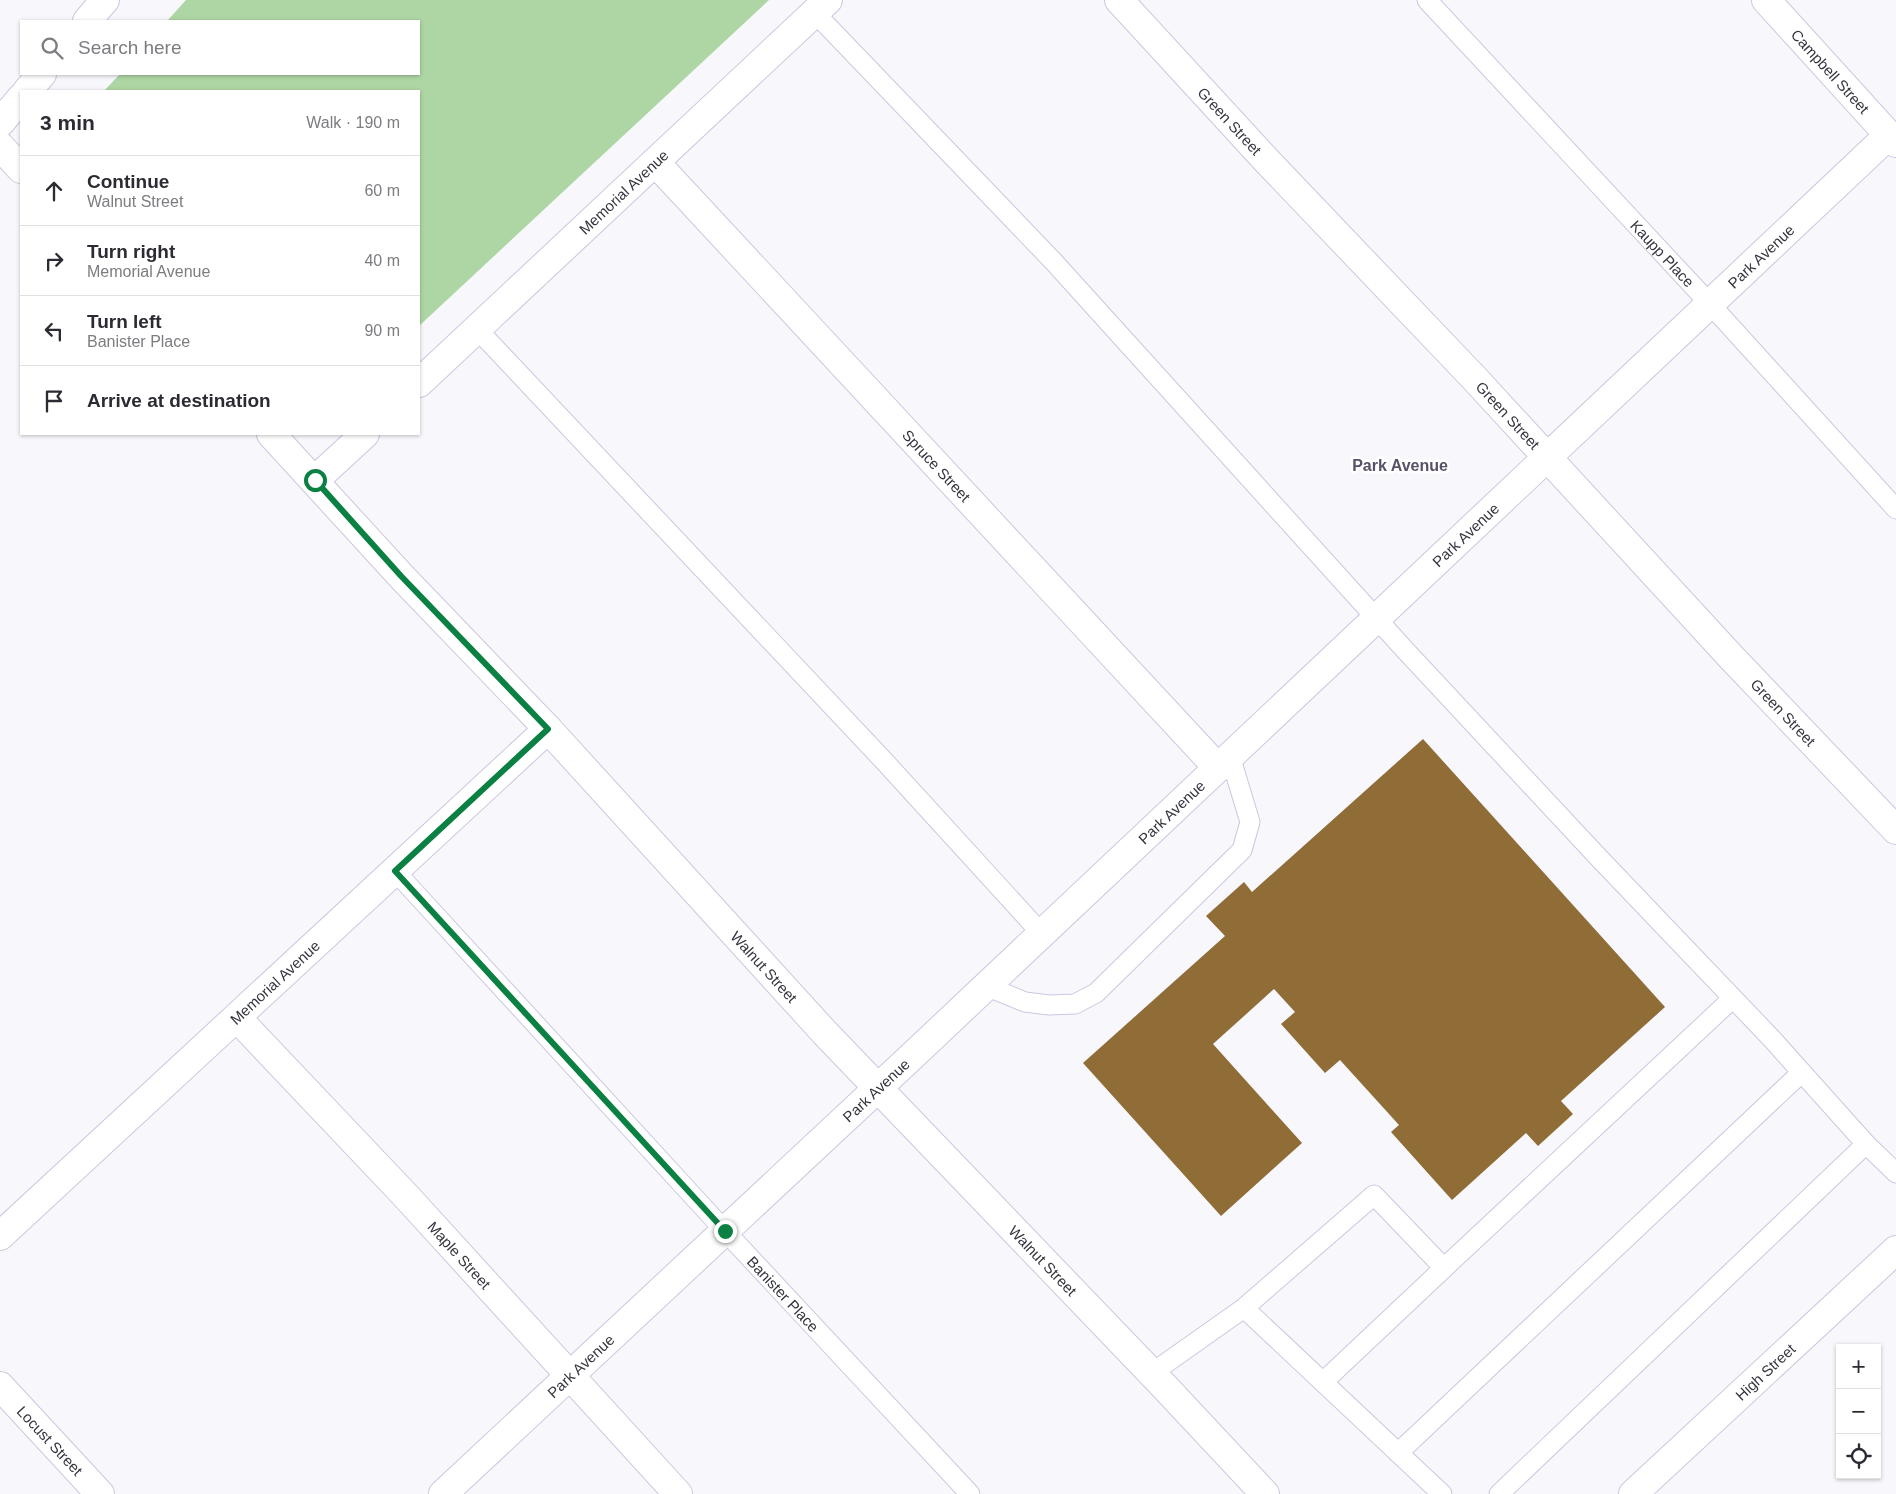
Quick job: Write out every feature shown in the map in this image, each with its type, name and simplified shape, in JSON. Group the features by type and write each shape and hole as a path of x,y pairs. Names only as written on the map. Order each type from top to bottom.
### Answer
{"street":[{"path":"88,20 105,0"},
{"name":"Green Street","path":"1119,0 1266,161 1476,380 1732,658 1896,830"},
{"name":"Campbell Street","path":"1766,0 1894,136"},
{"name":"Memorial Avenue","path":"420,382 822,6"},
{"path":"28,90 41,75"},
{"path":"0,123 20,99"},
{"name":"Park Avenue","path":"443,1494 1042,934 1710,304 1894,136"},
{"path":"0,146 20,168"},
{"name":"Spruce Street","path":"655,162 1224,762"},
{"name":"Walnut Street","path":"272,435 401,576 548,729 825,1033 1152,1373 1265,1494"},
{"path":"315,480 364,435"},
{"name":"Memorial Avenue","path":"0,1236 548,729"},
{"name":"Maple Street","path":"237,1018 405,1195 678,1494"},
{"name":"High Street","path":"1633,1494 1896,1250"},
{"name":"Locust Street","path":"0,1386 100,1494"}],"lane":[{"name":"Kaupp Place","path":"1427,0 1710,304 1896,509"},
{"path":"822,6 1376,618 1732,999 1772,1039 1866,1144 1896,1173"},
{"path":"477,329 885,762 1042,934"},
{"path":"986,986 1025,1002 1049,1005 1076,1004 1096,993 1242,850 1250,822 1224,762"},
{"name":"Banister Place","path":"395,871 725,1231 970,1494"},
{"path":"1323,1382 1732,999"},
{"path":"1398,1453 1801,1073"},
{"path":"1499,1494 1866,1144"},
{"path":"1152,1373 1244,1308 1374,1195 1444,1268"},
{"path":"1244,1308 1442,1494"}],"green space":[{"path":"186,0 769,0 420,325 420,90 105,90 119,75 420,75 420,20 168,20"}],"building":[{"path":"1423,739 1665,1007 1561,1101 1573,1114 1538,1146 1526,1133 1452,1200 1391,1132 1399,1125 1340,1060 1325,1073 1281,1024 1295,1012 1274,989 1213,1044 1302,1143 1221,1216 1083,1063 1225,936 1206,916 1244,882 1252,892"}],"district":[{"name":"Park Avenue","path":"1400,465"}],"route":[{"path":"315,480 401,576 548,729 395,871 725,1231"}]}
